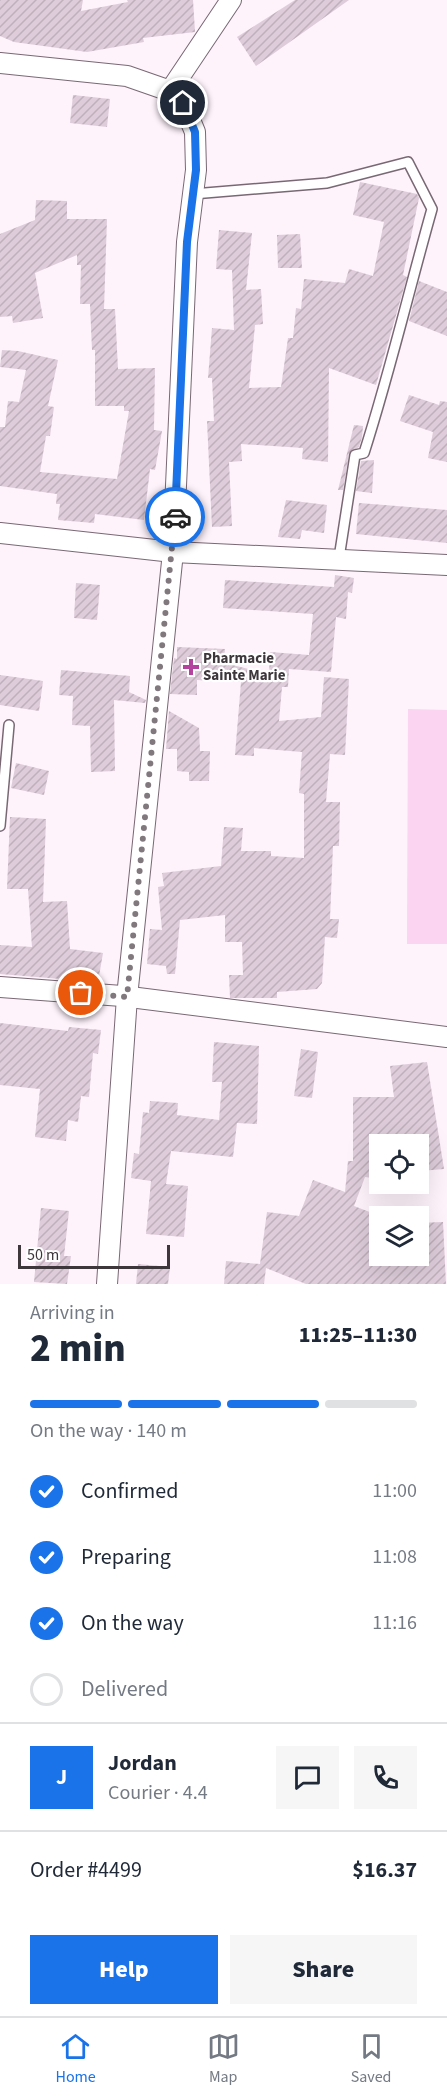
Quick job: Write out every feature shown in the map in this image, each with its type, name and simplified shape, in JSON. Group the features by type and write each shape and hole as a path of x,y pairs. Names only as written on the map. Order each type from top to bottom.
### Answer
{"street":[{"path":"170,91 231,0"},
{"path":"0,63 127,76 170,91 183,103 195,132 196,170 187,242 173,552 127,997 107,1284"},
{"path":"0,532 173,552 339,558 447,565"},
{"path":"0,987 127,997 447,1037"}],"lane":[{"path":"193,194 327,183 408,162 432,209 400,323 389,375 364,453 355,455 339,558"},
{"path":"0,826 9,725"}],"shaded area":[{"path":"408,709 447,710 447,944 407,944"}],"building":[{"path":"0,0 83,0 81,11 128,2 127,0 193,0 195,32 143,38 144,42 87,52 14,42 0,36"},
{"path":"295,0 349,0 256,66 237,37"},
{"path":"73,95 110,99 107,127 70,123"},
{"path":"360,182 417,194 419,198 403,275 407,277 376,385 329,368 328,462 302,459 303,448 241,444 242,461 229,462 232,526 212,527 207,421 214,421 212,378 208,378 212,328 234,330 232,270 216,269 219,230 252,233 246,290 261,289 263,324 255,325 249,388 281,387 288,338 293,338 296,308 301,309 304,279 345,283 349,269 373,276 384,222 353,215"},
{"path":"36,200 67,201 67,219 107,219 104,309 115,309 118,369 155,368 154,430 162,431 155,470 150,469 144,520 95,514 94,523 58,520 60,504 56,504 57,494 0,486 0,427 5,427 8,401 19,402 26,370 0,367 2,350 18,351 58,360 48,406 54,407 50,436 46,436 40,472 117,479 129,411 124,411 124,406 95,406 95,350 92,350 90,304 80,304 81,265 77,265 77,255 35,273 43,318 13,323 12,316 0,317 0,234 35,220"},
{"path":"300,234 302,268 278,268 277,235"},
{"path":"419,281 447,292 447,336 409,321"},
{"path":"409,395 439,405 440,401 447,402 447,462 428,458 433,432 400,421"},
{"path":"354,425 363,426 362,437 359,447 349,453 343,490 338,490"},
{"path":"374,460 372,493 356,491 361,461"},
{"path":"286,500 327,505 324,533 302,530 300,539 278,537"},
{"path":"359,503 447,510 447,543 356,534"},
{"path":"335,575 354,578 352,593 348,592 346,619 336,617 331,672 289,669 288,687 282,687 279,721 321,717 324,677 349,679 345,755 330,754 326,802 340,802 339,846 333,846 330,919 339,919 337,938 325,937 322,983 317,989 277,992 277,998 230,998 229,975 243,975 242,942 225,942 225,915 180,920 175,974 167,974 166,966 147,964 150,929 162,930 158,887 164,886 162,873 221,866 224,827 243,828 241,851 271,851 271,856 304,858 304,794 299,793 302,752 254,748 254,756 235,755 241,682 197,680 197,695 170,694 174,658 177,659 177,647 225,649 224,663 269,674 270,652 309,655 313,614 223,608 225,580 334,587"},
{"path":"76,583 100,585 97,620 74,618"},
{"path":"61,670 130,676 129,692 146,700 145,703 114,700 115,771 91,772 90,726 72,725 73,696 59,695"},
{"path":"0,675 43,681 39,711 0,705"},
{"path":"169,711 199,728 200,751 210,751 209,781 189,781 189,772 177,771 177,749 166,749"},
{"path":"16,763 49,771 44,795 11,788"},
{"path":"10,817 46,819 43,902 67,901 70,949 103,953 98,982 0,974 0,945 32,947 28,889 7,889"},
{"path":"0,1023 68,1031 69,1027 101,1030 98,1054 93,1053 89,1097 81,1096 78,1122 68,1120 66,1141 35,1137 40,1089 0,1085"},
{"path":"214,1042 259,1046 257,1124 237,1123 233,1157 171,1151 166,1184 188,1186 184,1237 146,1234 151,1181 131,1178 134,1153 139,1154 143,1112 149,1113 150,1101 178,1103 177,1115 219,1120 222,1082 212,1082"},
{"path":"301,1049 318,1052 312,1098 294,1096"},
{"path":"427,1062 444,1169 429,1170 429,1134 369,1134 369,1178 365,1177 354,1206 369,1212 369,1266 429,1266 429,1223 443,1222 446,1284 306,1284 266,1268 264,1284 224,1284 226,1261 260,1264 267,1212 299,1216 313,1180 345,1192 348,1161 353,1161 353,1097 394,1097 390,1066"},
{"path":"41,1208 69,1211 64,1256 71,1256 67,1284 34,1282"},
{"path":"138,1264 170,1267 168,1284 136,1284"}],"way so far":[{"path":"81,993 127,997 175,517"}],"place":[{"name":"Pharmacie Sainte Marie","path":"191,667"}],"route":[{"path":"175,517 187,242 196,170 195,132 183,103"}]}
